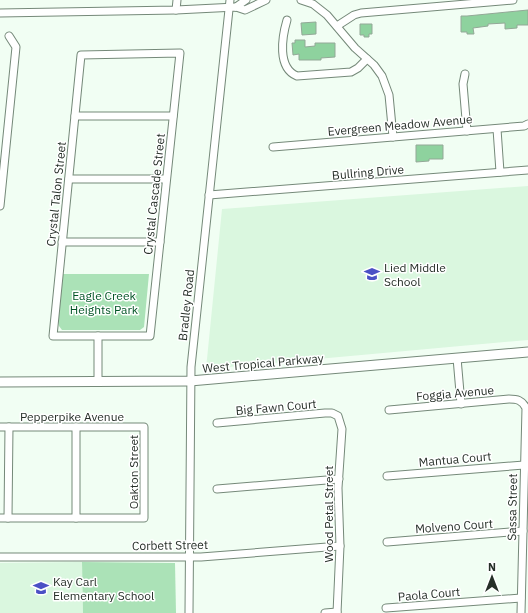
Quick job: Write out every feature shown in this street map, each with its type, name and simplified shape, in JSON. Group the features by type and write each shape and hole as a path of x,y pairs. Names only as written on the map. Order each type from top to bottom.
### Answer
{"main road":[{"name":"West Tropical Parkway","path":"0,382 190,381 528,352"}],"street":[{"path":"176,10 177,0"},
{"name":"Bradley Road","path":"189,613 190,381 209,195 233,8 230,0"},
{"path":"233,8 246,0"},
{"path":"0,13 233,8 245,10 266,0"},
{"path":"301,0 313,2 327,14 355,48 367,58 382,76 389,95 393,137"},
{"path":"337,26 354,15 361,13 513,0"},
{"path":"286,20 283,34 283,59 287,70 292,74 297,76 351,72 358,68 367,58"},
{"path":"0,206 2,159 16,47 9,36"},
{"name":"Crystal Cascade Street","path":"81,55 180,53 150,336 98,336"},
{"name":"Crystal Talon Street","path":"81,55 53,336 98,336"},
{"path":"465,74 463,84 467,131"},
{"path":"75,116 173,116"},
{"name":"Evergreen Meadow Avenue","path":"273,147 497,129 524,126 528,124"},
{"path":"497,129 500,172"},
{"name":"Bullring Drive","path":"209,195 528,170"},
{"path":"69,179 166,179"},
{"path":"62,242 160,242"},
{"path":"98,336 98,382"},
{"path":"457,358 461,404"},
{"name":"Foggia Avenue","path":"389,410 509,399 517,399 523,402"},
{"name":"Sassa Street","path":"521,613 526,408 523,402"},
{"name":"Big Fawn Court","path":"217,423 325,413 332,413 338,416"},
{"name":"Wood Petal Street","path":"337,613 340,546 339,479 342,429 338,416"},
{"name":"Pepperpike Avenue","path":"0,427 144,427"},
{"path":"8,518 9,427"},
{"path":"0,518 76,518 76,427"},
{"name":"Oakton Street","path":"76,518 144,518 144,427"},
{"name":"Mantua Court","path":"387,476 524,465"},
{"path":"217,489 339,479"},
{"name":"Molveno Court","path":"387,542 523,531"},
{"name":"Corbett Street","path":"0,557 222,555 340,546"},
{"name":"Paola Court","path":"386,608 521,598"},
{"path":"325,613 337,613"}],"shaded area":[{"name":"Lied Middle School","path":"528,186 528,340 206,369 222,209"},
{"name":"Kay Carl Elementary School","path":"82,562 83,613 0,613 0,563"}],"green space":[{"name":"Eagle Creek Heights Park","path":"63,274 149,274 144,327 140,330 62,330 58,321"},
{"path":"82,562 175,563 176,613 83,613"}],"building":[{"path":"528,10 528,25 517,25 517,28 505,29 505,23 488,24 488,26 473,28 474,34 461,32 461,16"},
{"path":"316,22 316,34 302,35 301,23"},
{"path":"360,24 372,24 372,34 369,34 369,37 360,35"},
{"path":"295,40 305,40 305,47 315,46 315,43 335,43 335,57 321,58 321,60 299,60 299,54 293,55 292,43 295,43"},
{"path":"416,145 443,145 443,159 429,159 429,161 416,162"}],"place":[{"name":"Lied Middle School","path":"372,274"},
{"name":"Kay Carl Elementary School","path":"41,588"}]}
